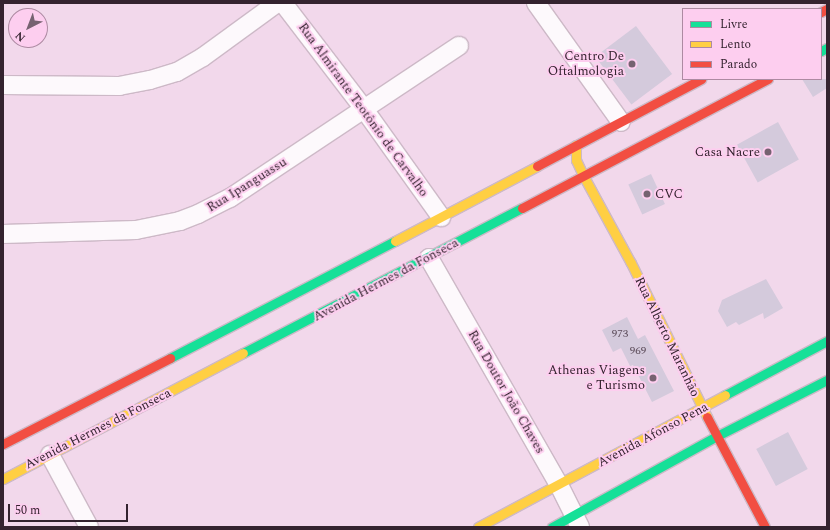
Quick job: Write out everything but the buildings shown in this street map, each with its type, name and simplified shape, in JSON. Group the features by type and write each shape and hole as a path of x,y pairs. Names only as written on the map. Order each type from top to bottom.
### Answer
{"main road":[{"path":"3,444 441,217 699,80"},
{"name":"Avenida Hermes da Fonseca","path":"3,479 429,258 583,175 766,80"},
{"name":"Rua Alberto Maranhão","path":"576,145 576,160 583,175 631,263 703,410 765,527"},
{"name":"Avenida Afonso Pena","path":"478,527 558,484 703,410 827,341"},
{"path":"552,527 577,521 718,436 827,380"}],"street":[{"path":"3,85 120,86 150,80 176,72 202,58 277,3"},
{"name":"Rua Almirante Teotônio de Carvalho","path":"283,3 364,109 441,217"},
{"path":"536,3 621,122"},
{"name":"Rua Ipanguassu","path":"3,234 136,230 180,222 230,198 460,46"},
{"name":"Rua Doutor João Chaves","path":"429,258 558,484 577,521"},
{"path":"50,455 89,527"}],"traffic: fast":[{"path":"822,50 827,48"},
{"path":"243,353 522,208"},
{"path":"170,358 395,241"},
{"path":"725,395 827,341"},
{"path":"552,527 717,436 827,380"}],"traffic: slow":[{"path":"576,145 576,160 583,175 631,263 707,417"},
{"path":"395,241 537,166"},
{"path":"3,479 243,353"},
{"path":"478,527 725,395"}],"traffic: jam":[{"path":"822,12 827,9"},
{"path":"537,166 699,80"},
{"path":"522,208 766,80"},
{"path":"3,444 170,358"},
{"path":"707,417 765,527"}],"place":[{"name":"Centro De Oftalmologia","path":"632,64"},
{"name":"Casa Nacre","path":"768,152"},
{"name":"CVC","path":"647,194"},
{"name":"Athenas Viagens e Turismo","path":"653,378"}]}
